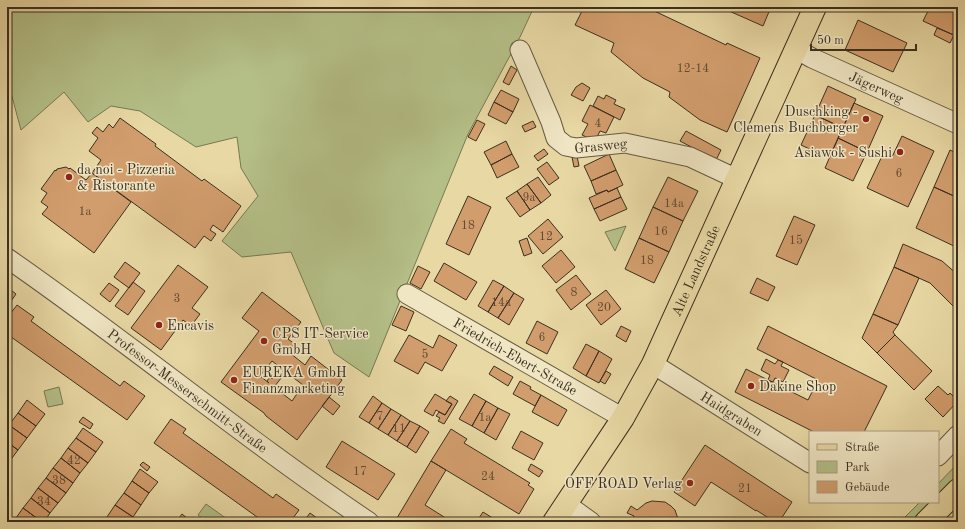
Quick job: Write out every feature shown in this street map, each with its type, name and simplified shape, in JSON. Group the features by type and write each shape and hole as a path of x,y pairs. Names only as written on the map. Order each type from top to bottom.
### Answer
{"main road":[{"name":"Alte Landstraße","path":"554,522 623,418 653,364 815,7"},
{"path":"926,522 958,490"}],"street":[{"name":"Grasweg","path":"520,50 551,122 556,138 566,146 576,148 625,143 690,157 737,179"},
{"name":"Jägerweg","path":"796,50 958,124"},
{"name":"Professor-Messerschmitt-Straße","path":"7,258 87,314 286,465 369,522"},
{"name":"Friedrich-Ebert-Straße","path":"407,294 623,418"},
{"name":"Haidgraben","path":"653,364 809,462"},
{"path":"939,455 958,435"},
{"path":"566,504 599,521"}],"green space":[{"path":"7,7 534,7 520,37 468,134 369,377 334,353 291,252 242,257 222,241 258,196 241,168 237,137 196,147 140,111 111,106 88,122 64,92 21,130 7,78"},
{"path":"626,226 615,251 605,232"},
{"path":"59,387 63,404 48,407 44,391"},
{"path":"958,463 958,478 939,497 939,483"},
{"path":"919,503 933,503 915,522 900,522"},
{"path":"206,504 227,519 224,522 207,522 198,515"}],"building":[{"path":"584,7 646,7 726,45 727,43 760,58 727,132 700,120 669,97 670,92 643,78 611,52 614,43 575,25"},
{"path":"720,7 771,7 763,26"},
{"path":"930,7 958,7 958,37 923,21"},
{"path":"858,20 907,43 893,72 845,50"},
{"path":"937,28 954,35 950,43 934,35"},
{"path":"511,66 517,70 509,85 503,82"},
{"path":"582,83 590,88 583,101 571,95 576,87"},
{"path":"828,86 856,99 843,128 815,115"},
{"path":"501,90 519,99 513,112 494,102"},
{"path":"606,95 616,100 614,104 625,109 620,120 593,106 598,96 604,99"},
{"path":"494,102 513,112 506,124 488,115"},
{"path":"854,103 883,116 867,152 838,138"},
{"path":"590,105 614,117 606,133 600,131 595,141 582,135 588,124 582,121"},
{"path":"815,115 843,128 829,158 801,145"},
{"path":"120,118 156,144 155,146 202,181 204,179 241,206 223,232 213,225 210,230 216,234 211,241 204,236 195,248 92,173 101,160 89,151 98,138 92,133 97,127 103,132 109,124 113,128"},
{"path":"477,120 485,124 476,141 468,137"},
{"path":"533,121 536,127 525,132 522,126"},
{"path":"686,131 721,150 716,160 680,141"},
{"path":"902,136 934,151 908,207 867,188 883,154 892,157"},
{"path":"838,138 867,152 853,181 825,168"},
{"path":"506,141 512,154 491,165 484,152"},
{"path":"544,149 548,154 538,161 534,156"},
{"path":"950,150 958,154 958,187 954,196 934,187"},
{"path":"512,154 519,167 497,178 491,165"},
{"path":"609,154 616,170 591,181 584,166"},
{"path":"577,156 579,166 574,167 572,157"},
{"path":"547,162 559,178 549,185 537,169"},
{"path":"66,167 69,169 70,168 86,180 92,173 131,202 94,253 42,214 48,207 41,202 47,193 41,189 55,170 56,171 57,169"},
{"path":"616,170 623,185 608,192 607,190 596,194 591,181"},
{"path":"538,177 551,195 541,203 527,184"},
{"path":"668,177 698,191 683,221 653,207"},
{"path":"527,184 541,203 530,210 517,191"},
{"path":"934,187 958,198 958,248 916,228"},
{"path":"617,188 621,197 594,209 589,198 607,190 608,192"},
{"path":"517,191 530,210 520,217 506,198"},
{"path":"468,196 491,207 469,255 446,244"},
{"path":"621,197 627,209 600,221 594,209"},
{"path":"653,207 683,221 669,252 639,238"},
{"path":"794,216 815,225 797,265 776,256"},
{"path":"548,219 563,237 543,254 528,236"},
{"path":"527,238 532,253 524,256 519,241"},
{"path":"639,238 669,252 654,283 625,269"},
{"path":"903,244 942,261 958,275 958,311 930,283 894,267"},
{"path":"561,250 575,267 556,283 542,266"},
{"path":"125,262 140,273 129,288 114,277"},
{"path":"444,263 477,282 466,300 434,281"},
{"path":"178,265 208,287 192,308 200,314 191,326 183,320 161,350 131,328"},
{"path":"418,266 430,272 421,289 410,283"},
{"path":"894,267 919,278 898,325 873,314"},
{"path":"576,275 591,294 571,310 556,290"},
{"path":"757,278 775,287 768,301 750,293"},
{"path":"493,280 504,286 488,312 478,306"},
{"path":"133,282 145,291 128,315 115,306"},
{"path":"109,283 119,290 110,302 100,294"},
{"path":"504,286 514,293 498,318 488,312"},
{"path":"7,287 16,294 7,307"},
{"path":"606,290 621,309 601,325 586,305"},
{"path":"262,292 301,322 288,339 296,345 290,353 305,365 311,356 342,380 297,440 264,413 221,382 259,331 242,318","holes":["272,361 281,368 272,379 270,377 267,381 269,383 260,376","286,372 303,385 292,401 274,387"]},
{"path":"514,293 524,299 509,325 498,318"},
{"path":"17,305 34,317 31,321 120,386 124,381 145,396 127,420 7,334 7,318"},
{"path":"401,306 414,312 406,331 392,325"},
{"path":"873,314 898,325 893,332 895,335 877,353 862,338"},
{"path":"537,321 558,332 547,354 526,343"},
{"path":"621,326 631,331 626,342 616,336"},
{"path":"768,326 887,386 864,431 812,431 735,392 746,369 808,400 818,380 757,349"},
{"path":"409,335 433,348 439,335 457,345 442,371 425,362 418,374 394,361"},
{"path":"895,335 932,371 914,390 877,353"},
{"path":"586,344 599,351 586,376 573,368"},
{"path":"599,351 612,359 599,383 586,376"},
{"path":"766,359 775,364 778,360 783,362 781,366 789,370 783,382 775,378 773,382 768,380 770,375 761,370"},
{"path":"494,366 513,377 508,386 489,374"},
{"path":"606,371 611,374 605,384 600,381"},
{"path":"520,381 541,395 535,406 513,394"},
{"path":"938,386 948,395 950,393 958,401 943,417 925,399"},
{"path":"435,394 452,404 445,415 436,410 433,416 424,411"},
{"path":"474,394 486,401 472,426 459,419"},
{"path":"541,395 567,410 558,426 532,412"},
{"path":"373,396 382,403 369,423 359,417"},
{"path":"450,396 458,401 444,424 438,421 440,418 436,416 439,412 445,415 452,404 446,401"},
{"path":"329,397 340,406 333,415 322,406"},
{"path":"27,400 45,414 36,426 18,413"},
{"path":"486,401 498,408 484,433 472,426"},
{"path":"382,403 391,409 378,429 369,423"},
{"path":"498,408 510,414 496,440 484,433"},
{"path":"391,409 401,415 388,435 378,429"},
{"path":"18,413 36,426 27,438 9,425"},
{"path":"401,415 410,421 397,441 388,435"},
{"path":"83,417 93,424 90,429 79,422"},
{"path":"171,419 186,429 183,433 273,498 276,494 299,510 290,522 264,522 154,443"},
{"path":"410,421 420,426 407,447 397,441"},
{"path":"9,425 27,438 18,450 7,442 7,427"},
{"path":"420,426 429,432 416,453 407,447"},
{"path":"83,428 103,442 96,452 76,438"},
{"path":"451,429 467,439 464,443 530,483 528,485 534,489 519,514 431,461"},
{"path":"521,431 543,443 534,460 512,448"},
{"path":"76,438 96,452 88,463 68,448"},
{"path":"342,441 395,474 378,500 326,467"},
{"path":"7,442 18,450 9,462 7,461"},
{"path":"705,445 792,502 779,522 775,522 756,511 711,482 695,506 674,492"},
{"path":"68,448 88,463 80,473 61,458"},
{"path":"61,458 80,473 73,483 53,468"},
{"path":"431,461 446,470 425,505 452,522 404,522 397,518"},
{"path":"143,462 150,467 147,471 140,465"},
{"path":"531,464 543,471 539,477 528,470"},
{"path":"53,468 73,483 66,493 46,478"},
{"path":"140,469 158,482 149,493 132,481"},
{"path":"46,478 66,493 58,503 38,488"},
{"path":"132,481 149,493 141,505 124,493"},
{"path":"38,488 58,503 50,513 31,498"},
{"path":"124,493 141,505 133,517 115,505"},
{"path":"31,498 50,513 44,522 23,508"},
{"path":"652,501 665,502 671,506 675,510 679,522 633,522 634,516 627,513 631,506 637,510 646,503"},
{"path":"115,505 133,517 129,522 114,522 107,517"},
{"path":"23,508 42,522 21,522 16,518"},
{"path":"483,512 499,522 471,522 473,518 477,521"},
{"path":"310,513 321,521 303,522"},
{"path":"182,514 192,522 176,522"}],"place":[{"name":"Duschking - Clemens Buchberger","path":"866,119"},
{"name":"Asiawok - Sushi","path":"900,152"},
{"name":"da noi - Pizzeria & Ristorante","path":"69,177"},
{"name":"Encavis","path":"159,325"},
{"name":"CPS IT-Service GmbH","path":"264,341"},
{"name":"EUREKA GmbH Finanzmarketing","path":"234,380"},
{"name":"Dakine Shop","path":"751,386"},
{"name":"OFF ROAD Verlag","path":"690,483"}]}
